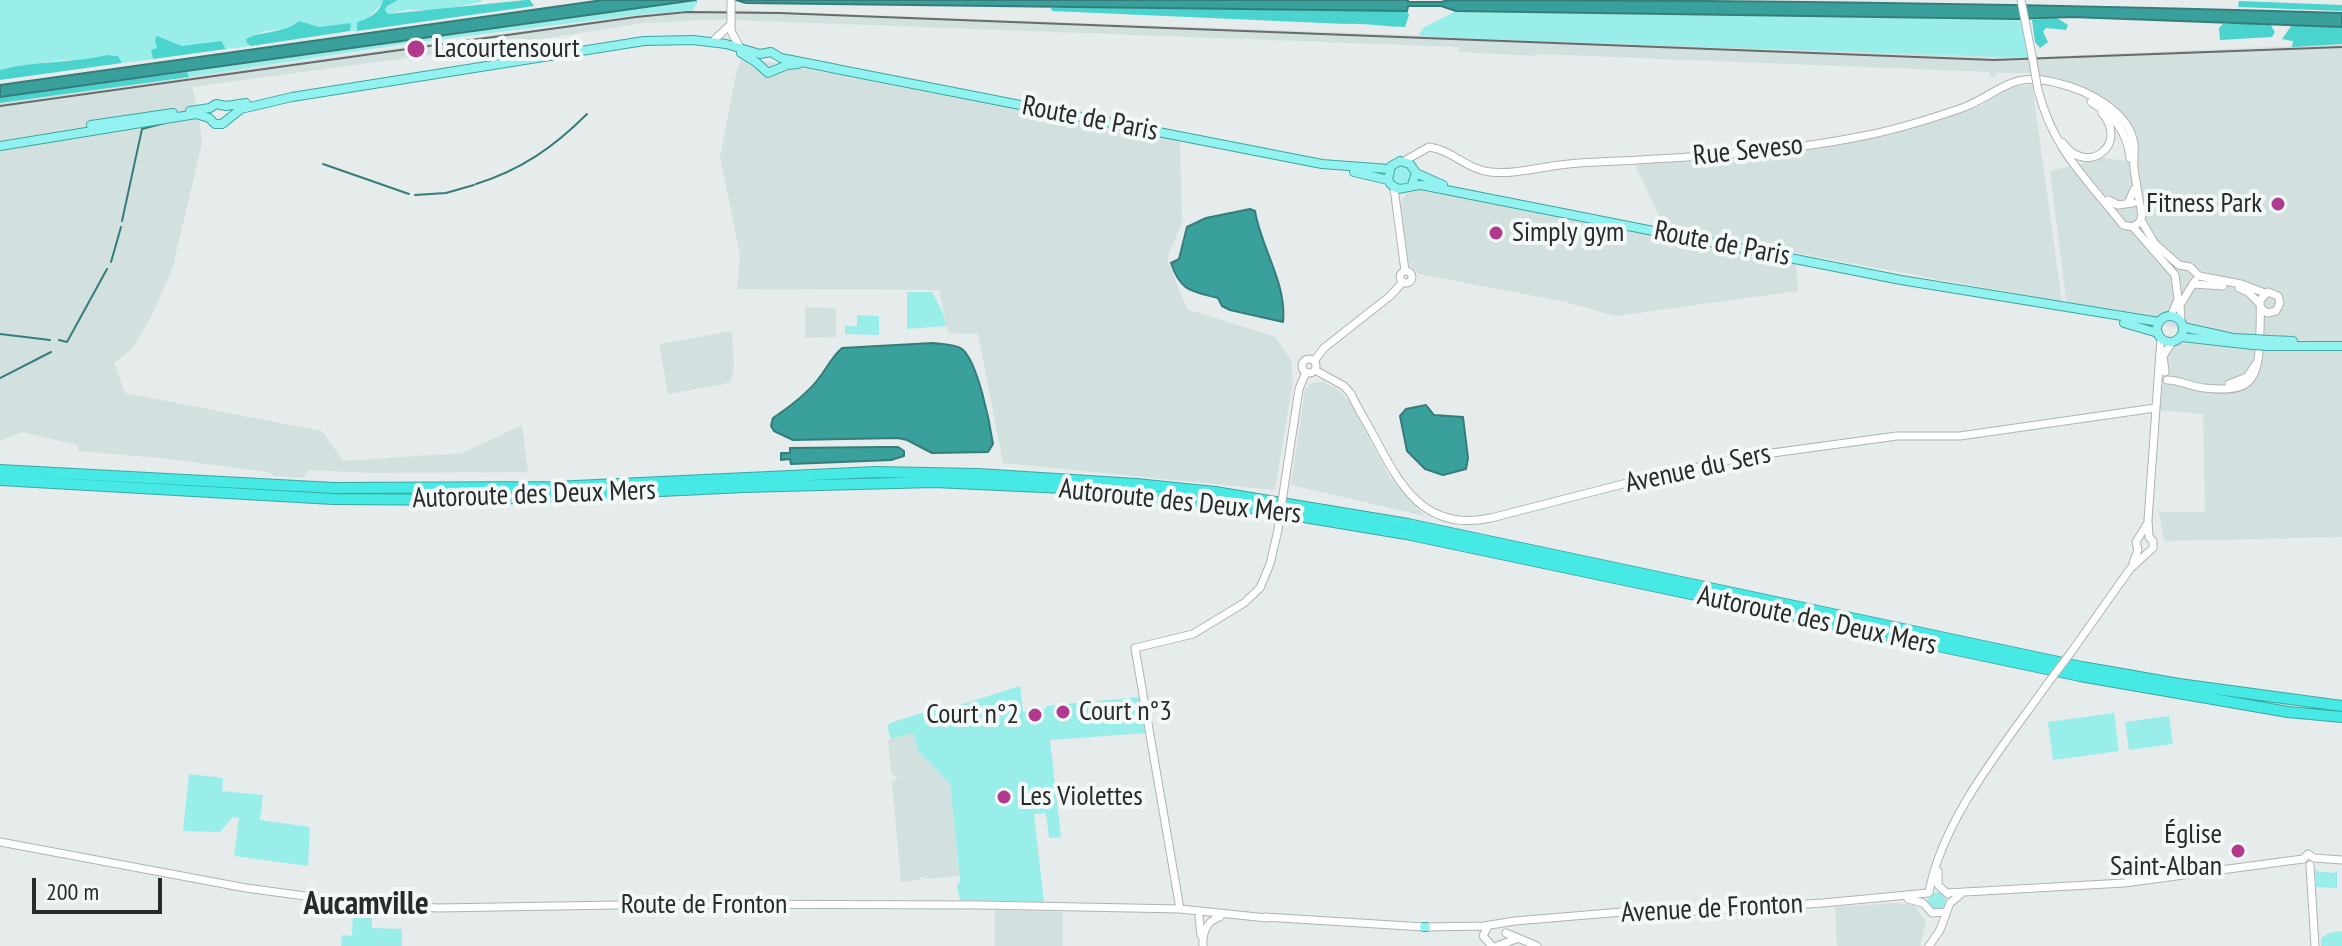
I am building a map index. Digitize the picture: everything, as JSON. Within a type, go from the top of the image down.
[{"type":"highway","name":"Autoroute des Deux Mers","points":[[0,470],[334,488],[473,490],[876,472],[978,474],[1152,485],[1363,515],[2082,667],[2195,687],[2342,706]]},
{"type":"highway","name":"Autoroute des Deux Mers","points":[[0,480],[333,499],[474,500],[758,486],[934,482],[1078,489],[1214,502],[1406,534],[2080,676],[2288,712],[2342,717]]},
{"type":"main road","points":[[731,0],[730,22],[740,48]]},
{"type":"main road","points":[[2021,0],[2038,90],[2048,120],[2075,169],[2123,225],[2133,227],[2176,279],[2191,285],[2240,288],[2271,313]]},
{"type":"main road","points":[[712,42],[730,22]]},
{"type":"main road","name":"Route de Paris","points":[[292,97],[655,40],[712,42],[1343,167],[1388,180]]},
{"type":"main road","name":"Route de Paris","points":[[681,41],[736,51],[768,73],[798,64],[837,69]]},
{"type":"main road","points":[[760,65],[763,54]]},
{"type":"main road","points":[[778,56],[778,68]]},
{"type":"main road","name":"Rue Seveso","points":[[1419,152],[1426,147],[1439,148],[1473,168],[1494,172],[1781,148],[1871,134],[1965,107],[1998,87],[2013,82],[2049,81],[2106,106],[2126,125],[2134,145],[2138,206]]},
{"type":"main road","name":"Rue Seveso","points":[[2073,89],[2100,107],[2119,125],[2128,143],[2134,191],[2125,204]]},
{"type":"main road","points":[[210,113],[216,104],[226,106],[292,97]]},
{"type":"main road","points":[[210,113],[218,125],[241,109],[292,97]]},
{"type":"main road","points":[[226,106],[229,118]]},
{"type":"main road","points":[[2048,120],[2071,152],[2079,157],[2091,157],[2106,148],[2111,137],[2111,125],[2100,107]]},
{"type":"main road","points":[[0,144],[159,114],[210,113]]},
{"type":"main road","points":[[1314,361],[1307,359],[1304,362],[1302,367],[1306,372],[1315,370],[1314,361],[1324,348],[1390,296],[1403,282],[1412,278],[1405,271],[1398,201],[1388,180],[1389,169],[1394,163],[1419,152]]},
{"type":"main road","points":[[1398,201],[1415,171],[1419,152]]},
{"type":"main road","points":[[2065,155],[2114,205],[2138,206],[2142,212],[2141,220],[2155,244],[2183,267],[2190,267],[2196,274],[2275,293],[2280,300],[2278,309],[2262,326]]},
{"type":"main road","points":[[1404,161],[1415,171]]},
{"type":"main road","name":"Route de Paris","points":[[1343,167],[1389,169]]},
{"type":"main road","name":"Route de Paris","points":[[1415,171],[1470,194]]},
{"type":"main road","name":"Route de Paris","points":[[1408,187],[1421,185],[1470,194],[2131,325],[2159,336],[2179,332]]},
{"type":"main road","points":[[1394,188],[1408,187]]},
{"type":"main road","points":[[2118,216],[2125,204]]},
{"type":"main road","points":[[2133,227],[2141,220]]},
{"type":"main road","points":[[2162,379],[2159,322],[2171,316],[2177,305],[2176,279],[2183,267]]},
{"type":"main road","points":[[2145,537],[2162,359],[2179,332],[2179,308],[2196,274]]},
{"type":"main road","name":"Route de Paris","points":[[1927,285],[2159,322]]},
{"type":"main road","points":[[2162,379],[2236,383],[2252,372],[2259,355],[2262,326],[2260,306],[2265,293]]},
{"type":"main road","points":[[2171,316],[2179,332]]},
{"type":"main road","points":[[2179,332],[2254,342],[2342,344]]},
{"type":"main road","name":"Avenue du Sers","points":[[1315,370],[1339,382],[1351,394],[1395,478],[1409,496],[1440,515],[1471,521],[1743,457],[1897,436],[1960,436],[2155,408]]},
{"type":"main road","points":[[1180,909],[1135,648],[1193,634],[1244,603],[1260,588],[1273,554],[1299,389],[1306,372]]},
{"type":"main road","points":[[2141,552],[2136,542],[2145,537]]},
{"type":"main road","points":[[1931,943],[1937,921],[1926,906],[1928,893],[1964,802],[2141,552],[2153,548],[2153,541],[2145,537]]},
{"type":"main road","name":"Route de Fronton","points":[[0,842],[247,888],[357,903],[457,909],[582,905],[887,905],[1161,911]]},
{"type":"main road","points":[[1941,857],[1937,881],[1950,903]]},
{"type":"main road","points":[[1928,893],[1945,891],[1964,894],[2124,883],[2309,861],[2342,860]]},
{"type":"main road","points":[[2309,861],[2315,946]]},
{"type":"main road","name":"Avenue de Fronton","points":[[1425,927],[1488,926],[1501,937],[1522,921],[1622,912],[1683,912],[1902,898],[1928,893]]},
{"type":"main road","points":[[1931,943],[1940,930],[1950,903],[1964,894]]},
{"type":"main road","name":"Avenue de Fronton","points":[[1902,898],[1926,906]]},
{"type":"main road","name":"Avenue de Fronton","points":[[1161,911],[1180,909],[1205,918]]},
{"type":"main road","name":"Avenue de Fronton","points":[[1161,911],[1205,918],[1229,915],[1471,929],[1483,934]]},
{"type":"main road","points":[[1932,913],[1945,912]]},
{"type":"main road","points":[[1202,946],[1205,918]]},
{"type":"main road","points":[[1488,926],[1483,934],[1486,942],[1501,937],[1537,946]]},
{"type":"shaded area","points":[[0,0],[383,0],[383,3],[366,20],[357,22],[357,31],[350,31],[350,23],[319,27],[299,21],[287,28],[258,34],[247,43],[251,46],[226,49],[182,46],[157,36],[157,49],[151,51],[153,59],[122,63],[118,56],[107,55],[82,62],[65,60],[0,70]]},
{"type":"shaded area","points":[[383,0],[398,0],[387,6],[385,10],[388,14],[526,0],[534,6],[357,31],[357,22],[373,14]]},
{"type":"shaded area","points":[[398,0],[481,2],[441,10],[408,10],[388,14],[385,10],[387,6]]},
{"type":"shaded area","points":[[603,0],[696,0],[0,97],[0,85]]},
{"type":"shaded area","points":[[736,0],[1561,0],[2007,5],[2342,13],[2342,27],[2072,17],[2017,19],[1456,11],[1441,6],[1408,6],[1407,11],[746,3]]},
{"type":"shaded area","points":[[2239,1],[2342,5],[2342,11],[2238,7]]},
{"type":"shaded area","points":[[698,2],[692,11],[653,13],[412,43],[189,77],[187,72]]},
{"type":"shaded area","points":[[1051,8],[1407,11],[1409,15],[1405,27],[1398,27],[1052,11]]},
{"type":"shaded area","points":[[728,10],[728,19],[644,23],[192,87],[202,143],[172,270],[150,319],[132,349],[114,363],[125,393],[322,431],[343,461],[463,453],[522,425],[528,472],[369,473],[309,470],[303,478],[161,458],[79,451],[77,445],[22,432],[0,441],[0,103],[412,46],[412,43],[418,42],[419,45],[653,13]]},
{"type":"shaded area","points":[[732,10],[2029,58],[2032,73],[1996,73],[1995,77],[1990,76],[1990,72],[1459,52],[1459,47],[732,20]]},
{"type":"shaded area","points":[[1456,11],[2024,18],[2032,58],[1501,40],[1419,34],[1423,28]]},
{"type":"shaded area","points":[[2057,18],[2068,25],[2066,30],[2046,28],[2043,32],[2048,42],[2040,48],[2035,42],[2032,20]]},
{"type":"shaded area","points":[[299,21],[319,27],[351,23],[350,31],[251,46],[247,43],[246,39],[286,28]]},
{"type":"shaded area","points":[[2223,24],[2270,24],[2275,32],[2272,37],[2220,40],[2219,28]]},
{"type":"shaded area","points":[[2292,25],[2342,27],[2342,44],[2292,47],[2293,41],[2282,39]]},
{"type":"shaded area","points":[[157,36],[182,46],[221,41],[226,49],[153,59],[151,50],[157,48]]},
{"type":"shaded area","points":[[2342,44],[2342,342],[2233,338],[2067,308],[2050,171],[2104,158],[2135,162],[2137,142],[2134,130],[2115,106],[2093,92],[2039,75],[2036,57]]},
{"type":"shaded area","points":[[118,56],[122,63],[0,80],[0,70]]},
{"type":"shaded area","points":[[743,57],[1180,140],[1182,222],[1167,259],[1187,309],[1275,337],[1291,360],[1293,381],[1275,490],[1003,463],[978,334],[948,333],[939,290],[737,289],[740,255],[720,157],[737,69]]},
{"type":"shaded area","points":[[187,72],[189,77],[0,103],[0,97]]},
{"type":"shaded area","points":[[2032,84],[2062,302],[1665,229],[1634,163],[1690,161],[1891,135],[1982,105],[2002,89]]},
{"type":"shaded area","points":[[1402,165],[1409,168],[1412,175],[1409,182],[1402,185],[1395,182],[1392,175],[1395,168]]},
{"type":"shaded area","points":[[1418,189],[1796,264],[1798,291],[1615,316],[1566,302],[1419,274],[1407,262],[1400,203],[1406,194]]},
{"type":"shaded area","points":[[1250,209],[1255,211],[1277,279],[1283,322],[1230,310],[1222,306],[1218,298],[1188,289],[1179,280],[1171,263],[1179,259],[1187,227],[1206,218]]},
{"type":"shaded area","points":[[907,292],[932,292],[946,326],[907,329]]},
{"type":"shaded area","points":[[805,307],[836,308],[836,337],[805,338]]},
{"type":"shaded area","points":[[857,315],[879,316],[879,335],[845,334],[845,326],[857,326]]},
{"type":"shaded area","points":[[732,331],[734,368],[730,383],[668,394],[659,344]]},
{"type":"shaded area","points":[[932,343],[956,346],[968,356],[978,379],[989,423],[993,444],[988,452],[932,453],[898,438],[793,440],[774,431],[771,426],[773,418],[812,387],[842,348]]},
{"type":"shaded area","points":[[2181,343],[2266,350],[2342,349],[2342,537],[2164,541],[2159,512],[2205,512],[2203,414],[2158,410],[2169,348]]},
{"type":"shaded area","points":[[1323,382],[1336,388],[1349,400],[1389,476],[1425,516],[1291,485],[1305,389],[1312,383]]},
{"type":"shaded area","points":[[1426,405],[1434,415],[1463,417],[1468,458],[1466,469],[1443,475],[1425,469],[1407,451],[1400,416],[1406,409]]},
{"type":"shaded area","points":[[898,447],[904,451],[904,456],[891,460],[791,464],[790,459],[781,460],[781,453],[790,453],[790,448]]},
{"type":"shaded area","name":"Les Violettes","points":[[1020,686],[1023,712],[1046,709],[1046,706],[1139,697],[1146,733],[1050,740],[1061,837],[1049,838],[1046,813],[1034,814],[1044,902],[960,900],[950,784],[919,752],[913,733],[891,739],[887,727],[890,723],[938,708],[947,709]]},
{"type":"shaded area","points":[[2114,713],[2119,751],[2053,760],[2048,722]]},
{"type":"shaded area","points":[[2169,716],[2173,744],[2129,750],[2125,722]]},
{"type":"shaded area","points":[[913,733],[919,752],[950,784],[959,876],[919,877],[919,880],[901,882],[892,782],[898,778],[891,773],[888,740]]},
{"type":"shaded area","points":[[189,774],[223,778],[222,791],[263,795],[260,820],[310,827],[308,866],[234,856],[239,818],[233,817],[220,832],[183,831]]},
{"type":"shaded area","points":[[2315,868],[2317,871],[2337,871],[2337,888],[2316,887]]},
{"type":"shaded area","points":[[1937,892],[1946,901],[1937,910],[1928,901]]},
{"type":"shaded area","points":[[1893,903],[1914,905],[1926,921],[1920,946],[1837,946],[1835,907]]},
{"type":"shaded area","points":[[995,910],[1063,912],[1063,946],[995,946]]},
{"type":"shaded area","points":[[353,912],[372,912],[372,928],[402,929],[402,946],[341,946],[342,935],[352,936]]},
{"type":"shaded area","points":[[2342,931],[2342,946],[2321,946],[2321,938]]},
{"type":"waterway","points":[[476,184],[508,172],[536,156],[587,114]]},
{"type":"waterway","points":[[122,221],[142,129],[165,123]]},
{"type":"waterway","points":[[323,164],[409,194]]},
{"type":"waterway","points":[[415,195],[446,193],[474,185]]},
{"type":"waterway","points":[[111,262],[121,227]]},
{"type":"waterway","points":[[59,340],[67,342],[107,269]]},
{"type":"waterway","points":[[0,334],[50,340]]},
{"type":"waterway","points":[[0,378],[51,352]]},
{"type":"railway","points":[[0,106],[687,12],[1994,60],[2342,47]]},
{"type":"place","name":"Lacourtensourt","points":[[416,49]]},
{"type":"place","name":"Fitness Park","points":[[2278,204]]},
{"type":"place","name":"Simply gym","points":[[1496,233]]},
{"type":"place","name":"Court n°3","points":[[1063,712]]},
{"type":"place","name":"Court n°2","points":[[1035,715]]},
{"type":"place","name":"Les Violettes","points":[[1004,797]]},
{"type":"place","name":"Église Saint-Alban","points":[[2238,851]]},
{"type":"district","name":"Aucamville","points":[[366,905]]}]
